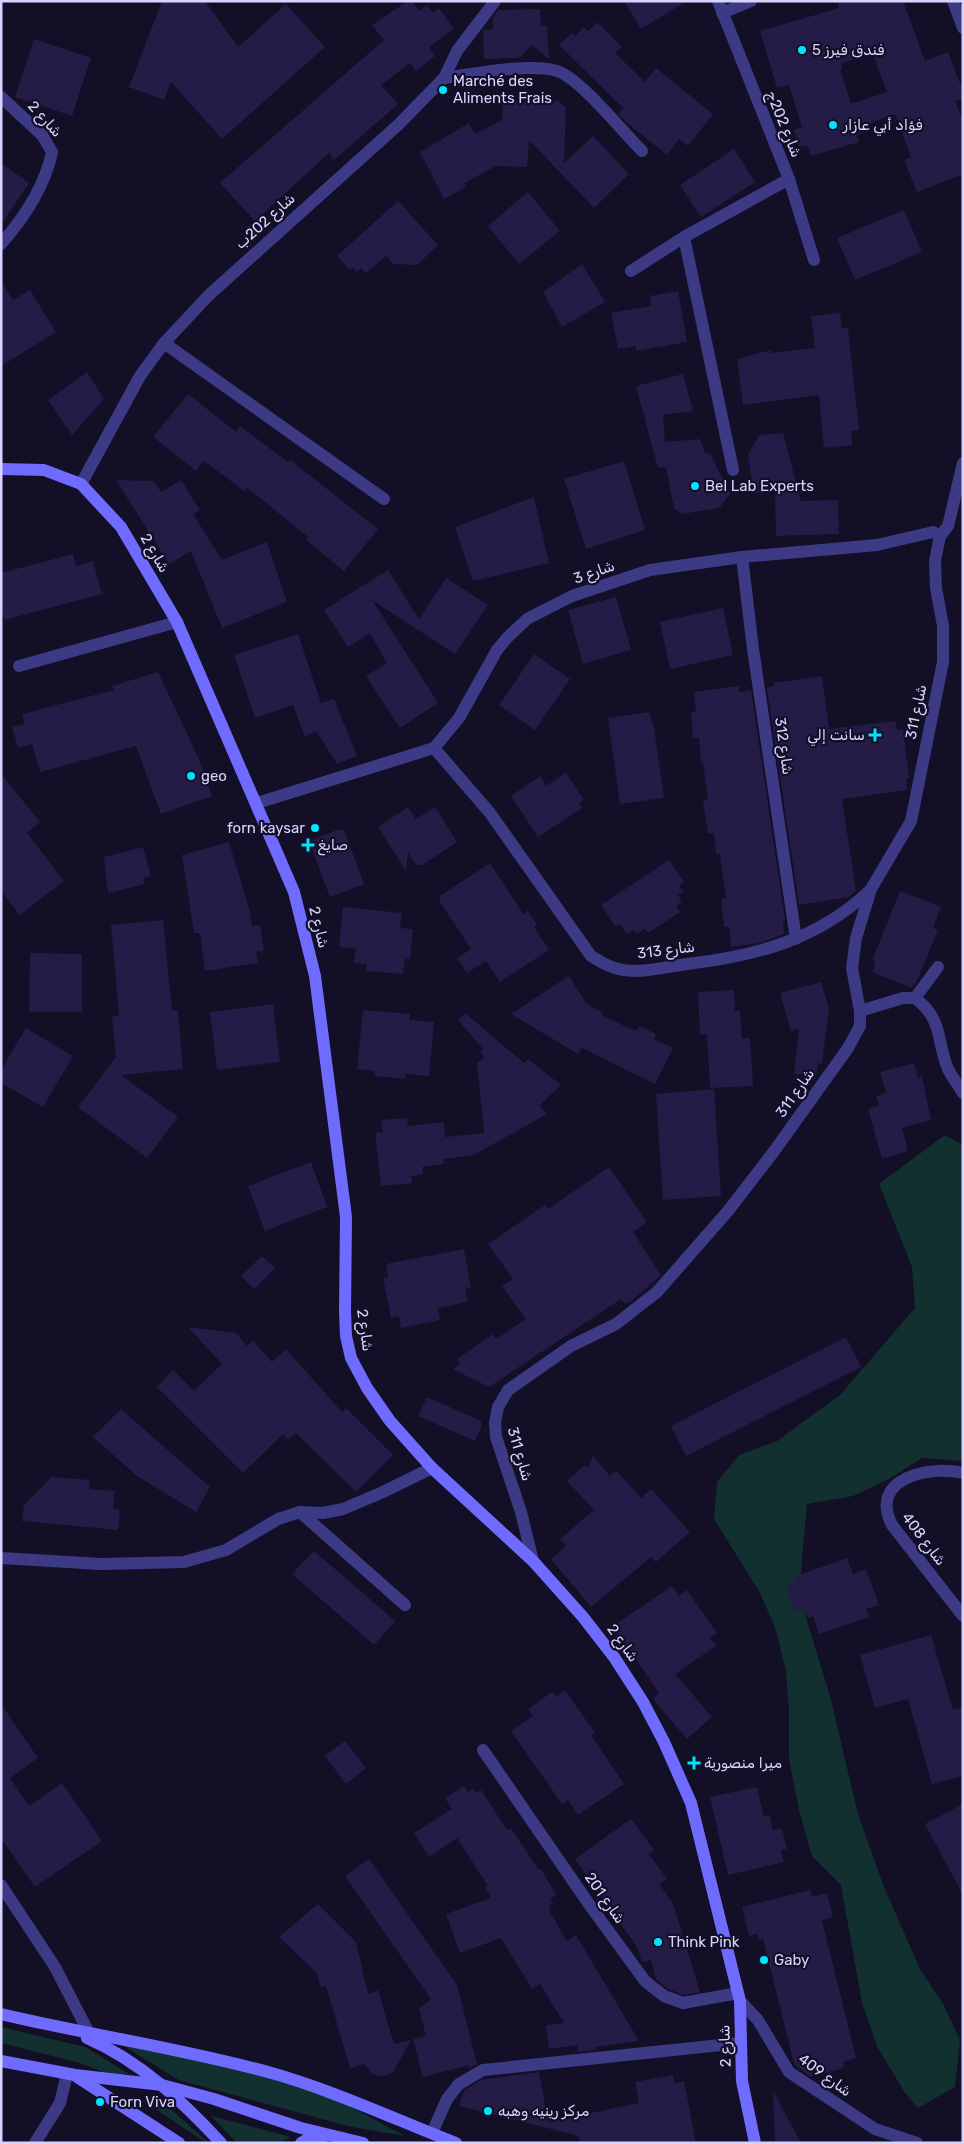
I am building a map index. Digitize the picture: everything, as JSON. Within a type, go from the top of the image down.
[{"type":"street","name":"شارع 202ب","points":[[82,484],[140,376],[164,343],[209,295],[398,125],[444,78],[457,52],[495,1]]},
{"type":"street","points":[[720,7],[750,1]]},
{"type":"street","points":[[953,1],[963,28]]},
{"type":"street","name":"شارع 202ج","points":[[720,7],[789,179],[814,260]]},
{"type":"street","points":[[444,78],[510,69],[553,70],[562,73],[576,83],[642,151]]},
{"type":"street","name":"شارع 2","points":[[1,97],[42,135],[52,152],[46,170],[21,221],[1,244]]},
{"type":"street","points":[[631,271],[684,237],[789,179]]},
{"type":"street","points":[[684,237],[732,470]]},
{"type":"street","points":[[164,343],[384,499]]},
{"type":"street","points":[[940,536],[948,526],[963,463]]},
{"type":"street","points":[[5,467],[44,470],[82,484]]},
{"type":"street","name":"شارع 2","points":[[82,484],[121,527],[177,622],[294,892],[315,976],[346,1217],[345,1311],[351,1358],[367,1388],[390,1421],[432,1468],[533,1561],[583,1617],[614,1657],[643,1702],[664,1742],[690,1803],[712,1883],[739,1997],[742,2081],[755,2143]]},
{"type":"street","name":"شارع 3","points":[[434,748],[459,718],[497,650],[527,619],[572,596],[642,572],[742,557],[877,545],[932,532],[940,536]]},
{"type":"street","name":"شارع 311","points":[[533,1561],[521,1512],[496,1438],[495,1423],[498,1407],[508,1390],[571,1346],[616,1324],[657,1292],[728,1211],[775,1150],[855,1036],[860,1026],[860,1011],[852,968],[856,938],[871,890],[911,821],[928,727],[943,662],[943,626],[936,588],[936,561],[940,536]]},
{"type":"street","name":"شارع 312","points":[[742,557],[753,649],[796,939]]},
{"type":"street","points":[[19,666],[177,622]]},
{"type":"street","points":[[257,803],[434,748]]},
{"type":"street","name":"شارع 313","points":[[434,748],[490,812],[592,956],[612,967],[631,971],[735,959],[796,939],[847,912],[871,890]]},
{"type":"street","points":[[916,998],[938,967]]},
{"type":"street","points":[[860,1011],[903,998],[916,998],[923,1003],[936,1023],[948,1068],[963,1093]]},
{"type":"street","points":[[1,1558],[102,1564],[184,1562],[226,1550],[278,1519],[300,1512],[323,1513],[343,1509],[432,1468]]},
{"type":"street","name":"شارع 408","points":[[963,1473],[939,1471],[903,1479],[888,1495],[886,1508],[892,1525],[963,1616]]},
{"type":"street","points":[[300,1512],[405,1605]]},
{"type":"street","name":"شارع 201","points":[[484,1750],[596,1915],[645,1982],[664,1996],[683,2003],[739,1997]]},
{"type":"street","points":[[1,1884],[55,1967],[89,2033]]},
{"type":"street","name":"شارع 409","points":[[739,1997],[758,2020],[788,2072],[875,2129],[917,2143]]},
{"type":"street","points":[[1,2014],[64,2029],[171,2048],[268,2072],[362,2105],[456,2143]]},
{"type":"street","points":[[64,2029],[103,2045],[162,2085],[221,2143]]},
{"type":"street","points":[[432,2133],[447,2099],[459,2084],[483,2070],[740,2042]]},
{"type":"street","points":[[1,2060],[71,2075],[162,2085],[214,2099],[328,2136],[362,2143]]},
{"type":"street","points":[[36,2143],[60,2103],[71,2075]]},
{"type":"street","points":[[71,2075],[179,2143]]},
{"type":"street","points":[[301,2143],[309,2138],[328,2136]]},
{"type":"green space","points":[[945,1135],[963,1145],[963,1461],[922,1458],[889,1479],[853,1496],[807,1504],[800,1582],[807,1621],[830,1696],[858,1814],[884,1887],[920,1969],[943,2004],[960,2040],[955,2087],[918,2108],[905,2093],[878,2048],[862,2003],[841,1885],[812,1856],[799,1810],[789,1759],[789,1712],[786,1671],[775,1627],[759,1591],[714,1519],[717,1482],[739,1455],[777,1441],[840,1395],[915,1308],[912,1267],[879,1184]]},
{"type":"green space","points":[[1,2027],[85,2047],[129,2074],[111,2075],[80,2063],[1,2043]]},
{"type":"green space","points":[[114,2040],[188,2052],[342,2102],[405,2136],[352,2127],[179,2080]]},
{"type":"green space","points":[[142,2100],[165,2104],[209,2143],[206,2143]]},
{"type":"green space","points":[[211,2116],[291,2137],[279,2143],[237,2143]]},
{"type":"building","points":[[162,1],[205,1],[238,47],[286,4],[325,47],[222,139],[171,82],[164,100],[129,87]]},
{"type":"building","points":[[408,1],[412,1],[419,11],[427,5],[433,13],[439,8],[454,29],[429,47],[435,56],[416,71],[410,63],[381,85],[398,104],[334,160],[329,153],[255,221],[220,183],[384,40],[372,25]]},
{"type":"building","points":[[624,1],[687,1],[641,29]]},
{"type":"building","points":[[837,1],[903,1],[925,61],[948,52],[963,91],[963,98],[955,101],[963,121],[963,174],[917,192],[904,160],[911,157],[895,114],[862,126],[864,133],[857,135],[859,142],[811,156],[807,145],[799,147],[794,130],[802,127],[789,85],[777,88],[760,31],[839,8]],"holes":[[[872,52],[887,92],[851,104],[840,69],[843,69],[841,64]]]},
{"type":"building","points":[[540,9],[541,26],[547,26],[549,59],[532,45],[520,58],[484,59],[483,30],[493,29],[493,17],[498,10]]},
{"type":"building","points":[[597,22],[622,47],[615,53],[645,82],[656,68],[713,114],[688,146],[679,139],[667,155],[626,122],[619,114],[623,108],[559,45],[572,33],[575,36],[584,27],[588,31]]},
{"type":"building","points":[[34,39],[91,58],[72,116],[15,97]]},
{"type":"building","points":[[545,100],[559,101],[566,108],[564,163],[593,136],[629,174],[594,208],[529,140],[527,167],[496,166],[464,183],[466,187],[444,199],[420,152],[469,123],[475,134],[502,120],[503,101],[545,103]]},
{"type":"building","points":[[734,149],[755,182],[701,217],[680,185]]},
{"type":"building","points":[[1,163],[29,183],[1,225]]},
{"type":"building","points":[[528,192],[560,231],[519,264],[488,226]]},
{"type":"building","points":[[398,201],[438,245],[417,265],[393,264],[386,256],[366,273],[361,268],[357,272],[353,267],[350,270],[337,256]]},
{"type":"building","points":[[904,210],[922,252],[855,280],[837,238]]},
{"type":"building","points":[[582,264],[605,302],[562,327],[543,292]]},
{"type":"building","points":[[1,282],[13,300],[30,290],[56,332],[1,366]]},
{"type":"building","points":[[678,291],[687,342],[636,351],[635,346],[618,349],[611,313],[651,306],[650,296]]},
{"type":"building","points":[[840,313],[842,328],[848,328],[859,430],[851,431],[852,445],[824,448],[819,395],[743,405],[737,359],[771,350],[771,353],[815,348],[811,316]]},
{"type":"building","points":[[87,372],[104,399],[72,435],[48,400]]},
{"type":"building","points":[[683,374],[693,411],[663,415],[665,442],[700,439],[705,454],[710,453],[730,494],[719,508],[682,514],[674,508],[666,467],[658,468],[636,386]]},
{"type":"building","points":[[188,394],[236,432],[240,426],[288,462],[290,460],[378,529],[344,571],[306,540],[308,537],[245,486],[247,493],[204,461],[196,471],[153,437]]},
{"type":"building","points":[[783,433],[801,501],[838,500],[839,534],[776,536],[775,489],[754,494],[748,455],[759,435]]},
{"type":"building","points":[[624,461],[645,530],[586,549],[564,479]]},
{"type":"building","points":[[116,480],[154,481],[161,492],[181,480],[200,510],[193,514],[222,560],[267,542],[287,602],[222,628],[191,551],[169,564]]},
{"type":"building","points":[[534,497],[549,563],[473,581],[455,527]]},
{"type":"building","points":[[73,554],[76,566],[93,561],[102,594],[4,620],[1,608],[1,573]]},
{"type":"building","points":[[388,570],[419,619],[446,578],[488,605],[455,654],[372,600],[438,703],[400,728],[366,676],[387,663],[370,633],[348,647],[324,610]]},
{"type":"building","points":[[616,597],[631,650],[583,664],[568,610]]},
{"type":"building","points":[[723,608],[733,655],[670,669],[660,622]]},
{"type":"building","points":[[298,634],[321,703],[334,699],[357,756],[337,764],[316,731],[305,737],[293,705],[255,718],[234,655]]},
{"type":"building","points":[[534,654],[570,679],[535,730],[499,705]]},
{"type":"building","points":[[158,672],[198,757],[212,796],[161,814],[136,746],[40,772],[32,744],[18,748],[12,727],[25,724],[22,714],[114,690],[112,686]]},
{"type":"building","points":[[822,676],[829,729],[896,721],[897,730],[903,730],[909,778],[906,779],[907,790],[842,799],[856,891],[849,897],[799,905],[767,688],[774,686],[774,683]]},
{"type":"building","points":[[739,686],[739,692],[751,690],[785,920],[783,921],[784,934],[759,943],[731,947],[729,927],[724,927],[721,899],[726,898],[720,854],[716,854],[714,833],[708,833],[703,801],[708,800],[703,762],[701,763],[699,738],[693,739],[691,712],[696,711],[694,692]]},
{"type":"building","points":[[649,712],[654,728],[664,798],[620,804],[608,718]]},
{"type":"building","points":[[566,773],[584,800],[579,803],[582,808],[538,837],[511,796],[540,776],[546,786]]},
{"type":"building","points":[[1,774],[40,822],[27,833],[64,881],[20,915],[1,891]]},
{"type":"building","points":[[408,807],[416,819],[435,807],[457,842],[422,865],[416,865],[408,853],[406,871],[378,827]]},
{"type":"building","points":[[337,830],[344,830],[364,884],[330,897],[309,841]]},
{"type":"building","points":[[229,842],[249,908],[252,926],[260,925],[264,951],[256,952],[258,963],[205,971],[200,933],[194,933],[182,855]]},
{"type":"building","points":[[143,847],[151,876],[143,878],[145,884],[108,893],[104,857]]},
{"type":"building","points":[[669,860],[684,882],[679,886],[683,892],[678,895],[682,902],[676,906],[680,912],[648,933],[645,929],[637,934],[634,930],[627,934],[620,924],[616,927],[601,905]]},
{"type":"building","points":[[490,863],[523,914],[528,911],[537,925],[534,927],[549,950],[500,982],[486,961],[467,973],[457,958],[471,949],[440,902],[440,896]]},
{"type":"building","points":[[900,891],[941,907],[933,928],[938,930],[917,981],[912,988],[872,972],[875,966],[873,958]]},
{"type":"building","points":[[343,907],[402,913],[400,928],[413,929],[410,959],[405,959],[403,974],[366,971],[367,964],[354,963],[356,949],[339,947]]},
{"type":"building","points":[[163,920],[172,1011],[178,1010],[183,1069],[121,1075],[178,1117],[147,1158],[78,1107],[116,1057],[112,1016],[119,1016],[111,925]]},
{"type":"building","points":[[30,953],[82,954],[82,1012],[29,1012]]},
{"type":"building","points":[[569,976],[586,1003],[603,1013],[601,1015],[636,1031],[639,1026],[656,1034],[654,1039],[673,1048],[655,1084],[582,1048],[578,1054],[511,1014]]},
{"type":"building","points":[[821,982],[829,1009],[822,1064],[818,1063],[816,1076],[794,1074],[799,1029],[791,1031],[780,993]]},
{"type":"building","points":[[734,990],[735,1011],[740,1010],[742,1038],[750,1038],[753,1086],[710,1088],[707,1034],[700,1035],[698,992]]},
{"type":"building","points":[[273,1004],[280,1062],[217,1070],[210,1012]]},
{"type":"building","points":[[363,1010],[410,1014],[409,1020],[434,1022],[429,1076],[406,1074],[405,1079],[375,1076],[375,1071],[357,1069]]},
{"type":"building","points":[[465,1013],[524,1063],[528,1059],[561,1085],[539,1106],[547,1114],[474,1155],[443,1159],[444,1164],[422,1167],[423,1174],[411,1176],[412,1183],[381,1186],[375,1133],[383,1132],[381,1120],[407,1118],[408,1126],[444,1122],[445,1137],[484,1133],[477,1063],[484,1058],[480,1051],[483,1049],[458,1020]]},
{"type":"building","points":[[26,1028],[73,1056],[43,1107],[1,1083],[1,1070]]},
{"type":"building","points":[[914,1063],[918,1078],[922,1076],[931,1120],[902,1128],[908,1151],[882,1159],[868,1109],[879,1106],[876,1096],[886,1093],[880,1072]]},
{"type":"building","points":[[714,1089],[721,1196],[663,1200],[656,1094]]},
{"type":"building","points":[[311,1162],[327,1207],[265,1231],[248,1186]]},
{"type":"building","points":[[609,1167],[647,1222],[633,1232],[661,1275],[630,1302],[625,1304],[621,1299],[489,1387],[453,1369],[460,1364],[457,1359],[493,1334],[496,1339],[526,1319],[502,1286],[513,1279],[488,1244],[545,1205],[548,1209]]},
{"type":"building","points":[[464,1249],[471,1288],[465,1289],[468,1302],[438,1308],[440,1320],[401,1328],[399,1316],[391,1318],[383,1278],[388,1277],[386,1264]]},
{"type":"building","points":[[262,1256],[275,1268],[254,1289],[241,1276]]},
{"type":"building","points":[[188,1327],[236,1333],[247,1346],[253,1341],[272,1362],[286,1349],[342,1412],[346,1408],[393,1455],[356,1492],[296,1433],[288,1440],[283,1434],[243,1473],[157,1387],[173,1370],[194,1391],[222,1364]]},
{"type":"building","points":[[846,1337],[861,1367],[686,1456],[671,1426]]},
{"type":"building","points":[[427,1397],[481,1421],[481,1428],[475,1441],[418,1416]]},
{"type":"building","points":[[121,1409],[210,1487],[196,1512],[137,1476],[93,1437]]},
{"type":"building","points":[[593,1456],[610,1476],[616,1470],[641,1498],[651,1489],[690,1532],[656,1562],[651,1557],[591,1607],[551,1559],[566,1546],[560,1539],[594,1510],[567,1481],[584,1466],[588,1467]]},
{"type":"building","points":[[52,1477],[90,1480],[89,1489],[115,1491],[113,1509],[120,1510],[118,1530],[22,1521],[24,1505]]},
{"type":"building","points":[[314,1551],[395,1621],[374,1645],[292,1574]]},
{"type":"building","points":[[847,1558],[853,1574],[866,1569],[879,1605],[866,1609],[869,1617],[819,1634],[813,1616],[808,1618],[804,1609],[795,1612],[786,1585],[796,1582],[794,1577]]},
{"type":"building","points":[[672,1586],[679,1596],[687,1590],[717,1633],[710,1638],[716,1646],[675,1674],[712,1717],[687,1739],[653,1699],[659,1693],[613,1626]]},
{"type":"building","points":[[931,1635],[953,1710],[963,1707],[963,1776],[932,1784],[908,1699],[875,1708],[860,1655]]},
{"type":"building","points":[[565,1690],[595,1733],[591,1735],[624,1784],[578,1815],[568,1800],[562,1804],[511,1731],[533,1716],[528,1709],[552,1692],[556,1697]]},
{"type":"building","points":[[1,1704],[38,1758],[10,1778],[29,1806],[62,1783],[102,1841],[35,1887],[1,1838]]},
{"type":"building","points":[[345,1741],[366,1768],[346,1784],[325,1756]]},
{"type":"building","points":[[464,1786],[468,1792],[473,1789],[476,1793],[481,1790],[507,1830],[511,1828],[538,1869],[541,1869],[556,1895],[550,1899],[553,1903],[549,1905],[551,1909],[549,1910],[567,1941],[576,1935],[639,2041],[595,2047],[596,2050],[578,2052],[577,2045],[549,2049],[546,2025],[564,2023],[540,1984],[532,1989],[501,1938],[460,1953],[446,1914],[491,1898],[485,1887],[488,1886],[457,1838],[429,1857],[414,1833],[452,1809],[445,1798]]},
{"type":"building","points":[[757,1787],[764,1817],[770,1815],[773,1830],[782,1829],[787,1849],[781,1850],[784,1862],[728,1875],[710,1797]]},
{"type":"building","points":[[963,1804],[963,1895],[925,1824]]},
{"type":"building","points":[[631,1819],[654,1850],[649,1854],[667,1879],[659,1884],[673,1903],[700,1992],[684,1995],[668,1989],[656,1979],[651,1960],[642,1962],[637,1947],[575,1859]]},
{"type":"building","points":[[369,1859],[457,1985],[477,2064],[468,2069],[469,2065],[423,2077],[413,2039],[426,2036],[419,2009],[431,1999],[345,1876]]},
{"type":"building","points":[[810,1890],[812,1897],[827,1893],[833,1917],[822,1920],[856,2058],[843,2062],[844,2068],[811,2077],[794,2064],[763,1939],[759,1940],[757,1934],[749,1936],[742,1907]]},
{"type":"building","points":[[318,1904],[356,1942],[368,1994],[378,1990],[394,2044],[411,2040],[393,2072],[385,2076],[377,2076],[370,2072],[365,2064],[350,2068],[326,1986],[321,1987],[316,1972],[279,1937]]},
{"type":"building","points":[[539,2072],[548,2122],[639,2103],[635,2082],[673,2075],[674,2083],[684,2081],[696,2143],[580,2143],[579,2136],[459,2106],[464,2090],[481,2080]]},
{"type":"building","points":[[773,2091],[801,2143],[775,2143]]},
{"type":"place","name":"فندق فيرز 5","points":[[802,50]]},
{"type":"place","name":"Marché des Aliments Frais","points":[[443,90]]},
{"type":"place","name":"فؤاد أبي عازار","points":[[833,125]]},
{"type":"place","name":"Bel Lab Experts","points":[[695,486]]},
{"type":"place","name":"سانت إلي","points":[[875,735]]},
{"type":"place","name":"geo","points":[[191,776]]},
{"type":"place","name":"forn kaysar","points":[[315,828]]},
{"type":"place","name":"صايغ","points":[[308,845]]},
{"type":"place","name":"ميرا منصورية","points":[[694,1763]]},
{"type":"place","name":"Think Pink","points":[[658,1942]]},
{"type":"place","name":"Gaby","points":[[764,1960]]},
{"type":"place","name":"Forn Viva","points":[[100,2102]]},
{"type":"place","name":"مركز رينيه وهبه","points":[[488,2111]]}]
